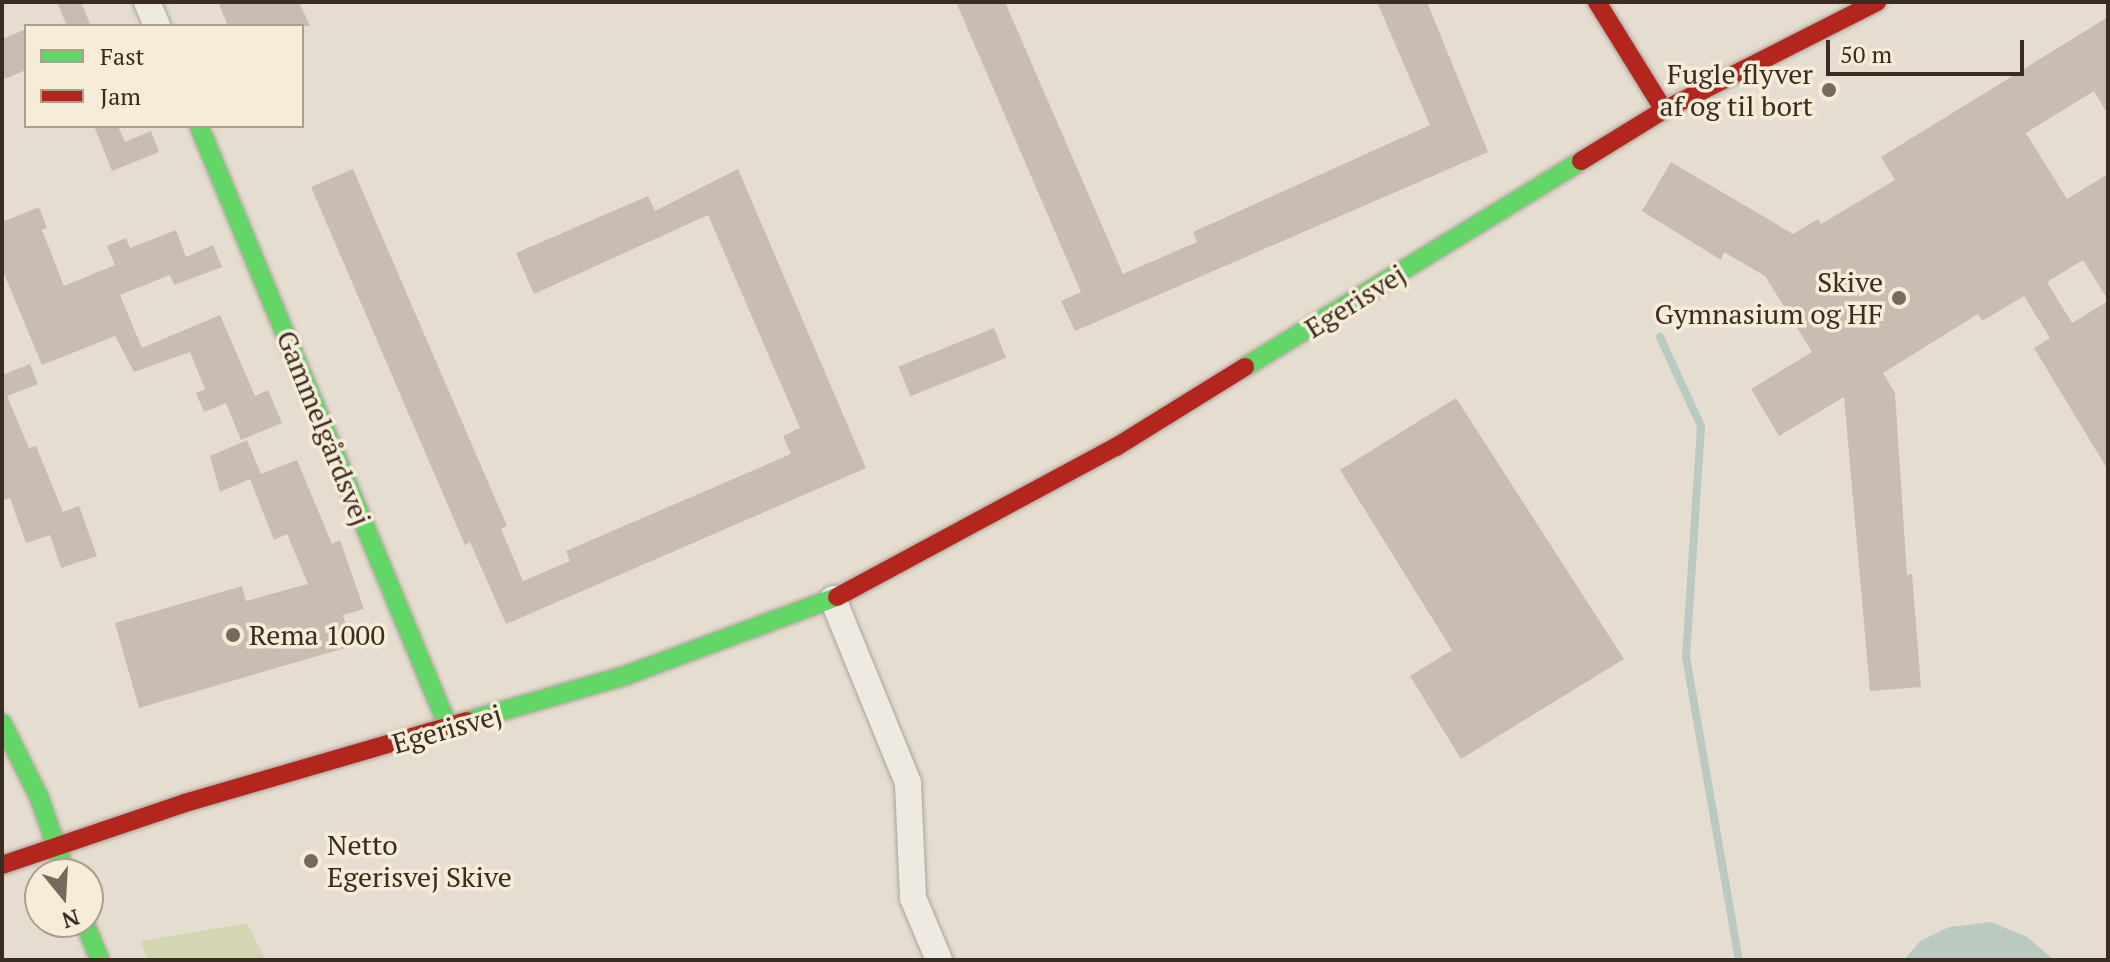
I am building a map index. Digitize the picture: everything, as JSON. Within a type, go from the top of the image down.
[{"type":"street","points":[[147,2],[156,24]]},
{"type":"street","points":[[1597,2],[1664,110]]},
{"type":"street","name":"Egerisvej","points":[[2,865],[185,803],[627,675],[833,599],[1116,447],[1664,110],[1877,2]]},
{"type":"street","name":"Gammelgårdsvej","points":[[200,128],[449,729]]},
{"type":"street","points":[[833,599],[908,783],[913,898],[939,960]]},
{"type":"street","points":[[2,723],[61,858]]},
{"type":"street","points":[[91,938],[100,960]]},
{"type":"green space","points":[[247,923],[266,960],[147,960],[141,941]]},
{"type":"shaded area","points":[[1991,922],[2027,937],[2054,960],[1904,960],[1920,941],[1949,927]]},
{"type":"building","points":[[57,2],[81,2],[90,24],[66,24]]},
{"type":"building","points":[[218,2],[299,2],[310,26],[304,24],[227,24]]},
{"type":"building","points":[[956,2],[1005,2],[1123,274],[1197,242],[1193,232],[1430,125],[1377,2],[1427,2],[1488,152],[1075,331],[1061,301],[1081,292]]},
{"type":"building","name":"Skive Gymnasium og HF","points":[[2108,17],[2108,115],[2094,91],[2026,133],[2067,199],[2108,174],[2108,300],[2083,260],[2047,282],[2072,323],[2108,301],[2108,470],[2034,348],[2050,338],[2024,296],[1982,321],[1978,314],[1883,373],[1895,393],[1907,575],[1912,574],[1921,687],[1870,691],[1844,397],[1779,436],[1751,389],[1812,352],[1765,276],[1724,252],[1721,260],[1642,211],[1671,162],[1793,234],[1818,219],[1821,224],[1895,180],[1881,157]]},
{"type":"building","points":[[24,30],[24,71],[2,80],[2,39]]},
{"type":"building","points":[[95,128],[119,128],[125,142],[151,131],[159,152],[112,171]]},
{"type":"building","points":[[353,169],[507,526],[501,529],[523,581],[570,561],[566,551],[791,454],[783,436],[800,428],[708,215],[534,294],[516,253],[648,196],[655,211],[738,169],[866,468],[506,624],[470,542],[465,545],[311,187]]},
{"type":"building","points":[[39,207],[47,228],[42,230],[64,286],[115,265],[107,246],[126,238],[130,248],[176,230],[186,257],[213,245],[222,267],[174,285],[170,275],[120,295],[142,348],[220,315],[255,396],[268,390],[282,423],[241,440],[226,403],[204,412],[196,393],[205,389],[190,352],[134,372],[115,336],[42,365],[2,269],[2,222]]},
{"type":"building","points":[[994,328],[1006,358],[910,396],[899,367]]},
{"type":"building","points":[[30,364],[38,384],[7,396],[29,448],[36,446],[63,512],[79,506],[97,556],[61,568],[50,535],[26,543],[10,498],[2,501],[2,375]]},
{"type":"building","points":[[1456,398],[1624,659],[1461,759],[1410,676],[1452,650],[1340,470]]},
{"type":"building","name":"Rema 1000","points":[[247,440],[261,474],[297,460],[332,544],[340,540],[364,609],[343,615],[352,646],[139,708],[115,623],[242,586],[246,601],[308,584],[287,534],[274,540],[250,479],[220,492],[210,456]]},
{"type":"waterway","points":[[1660,337],[1701,426],[1686,657],[1739,960]]},
{"type":"traffic: fast","points":[[200,128],[449,729]]},
{"type":"traffic: fast","points":[[1245,367],[1581,161]]},
{"type":"traffic: fast","points":[[467,721],[627,675],[837,597]]},
{"type":"traffic: fast","points":[[2,723],[39,797],[60,858]]},
{"type":"traffic: fast","points":[[91,938],[100,960]]},
{"type":"traffic: jam","points":[[1597,2],[1664,110]]},
{"type":"traffic: jam","points":[[1581,161],[1664,110],[1877,2]]},
{"type":"traffic: jam","points":[[837,597],[1116,447],[1245,367]]},
{"type":"traffic: jam","points":[[2,865],[185,803],[467,721]]},
{"type":"place","name":"Fugle flyver af og til bort","points":[[1829,90]]},
{"type":"place","name":"Skive Gymnasium og HF","points":[[1899,298]]},
{"type":"place","name":"Rema 1000","points":[[233,635]]},
{"type":"place","name":"Netto Egerisvej Skive","points":[[311,861]]}]
